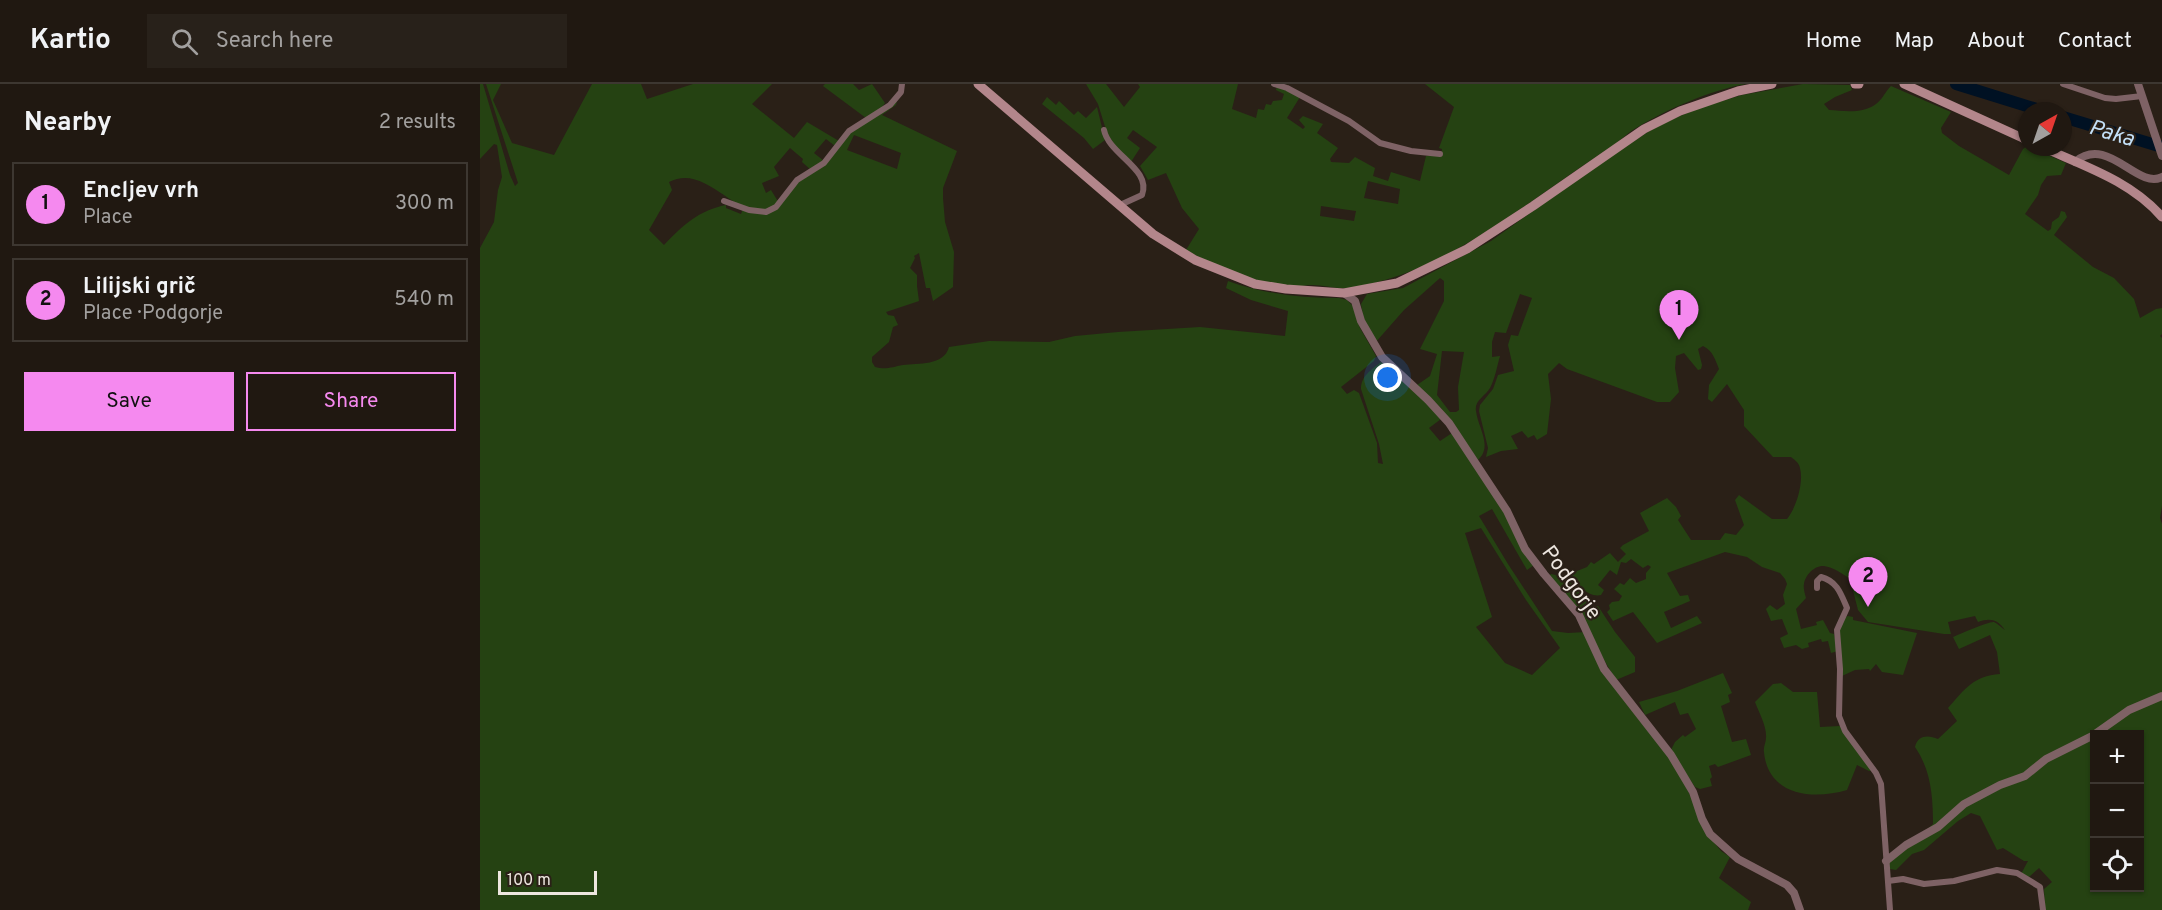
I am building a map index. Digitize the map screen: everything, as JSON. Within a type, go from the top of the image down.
[{"type":"main road","points":[[978,84],[1153,234],[1195,260],[1255,284],[1286,289],[1344,293],[1397,283],[1467,249],[1644,129],[1680,111],[1738,91],[1772,84]]},
{"type":"main road","points":[[1904,84],[2018,136]]},
{"type":"main road","points":[[2062,156],[2120,182],[2162,217]]},
{"type":"street","points":[[724,201],[749,210],[766,212],[776,207],[797,180],[824,163],[849,131],[890,105],[901,92],[902,84]]},
{"type":"street","points":[[1274,84],[1287,88],[1349,121],[1380,143],[1411,151],[1440,154]]},
{"type":"street","points":[[2062,84],[2105,98],[2142,96]]},
{"type":"street","points":[[2138,84],[2162,156]]},
{"type":"street","points":[[1104,130],[1109,144],[1138,173],[1144,190],[1142,195],[1119,205]]},
{"type":"street","points":[[2075,162],[2082,156],[2100,154],[2151,180],[2162,177]]},
{"type":"street","name":"Podgorje","points":[[1344,293],[1355,301],[1361,321],[1382,357],[1449,423],[1507,512],[1526,549],[1579,615],[1604,669],[1671,755],[1693,792],[1710,834],[1738,859],[1787,885],[1794,893],[1800,910]]},
{"type":"street","points":[[1817,588],[1817,581],[1821,577],[1830,579],[1838,587],[1846,608],[1837,630],[1840,669],[1839,716],[1845,731],[1876,773],[1881,784],[1890,910]]},
{"type":"street","points":[[2102,730],[2130,710],[2162,696]]},
{"type":"street","points":[[1887,861],[1906,845],[1938,827],[1964,804],[2000,785],[2025,776],[2046,759],[2090,737]]},
{"type":"street","points":[[1888,881],[1903,879],[1924,884],[1954,881],[1997,870],[2017,873],[2040,887],[2043,910]]},
{"type":"green space","points":[[480,84],[483,84],[515,186],[518,183],[486,84],[501,84],[493,100],[512,143],[554,155],[592,84],[641,84],[647,99],[693,84],[772,84],[752,104],[794,138],[807,122],[839,141],[835,146],[826,139],[814,153],[824,161],[811,170],[802,162],[803,159],[790,148],[774,167],[779,176],[762,183],[766,193],[771,190],[779,203],[766,210],[752,210],[739,205],[698,180],[684,178],[669,182],[672,190],[649,230],[664,245],[692,220],[716,207],[726,205],[726,208],[741,214],[743,209],[761,213],[775,209],[797,183],[827,162],[853,129],[879,115],[897,101],[896,105],[882,115],[957,151],[943,188],[945,222],[954,252],[953,287],[933,301],[930,288],[926,288],[919,253],[914,256],[910,268],[917,275],[919,301],[886,312],[894,316],[898,325],[893,327],[889,342],[872,357],[875,367],[879,368],[936,361],[942,358],[949,347],[989,341],[1049,342],[1075,336],[1200,327],[1285,336],[1288,311],[1251,300],[1226,288],[1228,281],[1283,294],[1347,300],[1353,306],[1360,328],[1376,356],[1374,361],[1341,387],[1347,394],[1354,390],[1359,393],[1377,443],[1378,463],[1383,464],[1361,384],[1370,371],[1381,362],[1441,419],[1429,428],[1440,441],[1452,433],[1479,471],[1534,565],[1527,570],[1492,509],[1479,516],[1508,564],[1552,631],[1586,632],[1601,666],[1652,732],[1680,773],[1708,835],[1721,851],[1730,857],[1719,878],[1751,902],[1748,910],[480,910],[480,248],[494,222],[502,177],[497,145],[494,144],[480,159]],"holes":[[[854,135],[901,153],[897,169],[847,150]],[[1481,528],[1526,600],[1560,648],[1532,675],[1505,663],[1476,627],[1492,617],[1465,533]]]},
{"type":"green space","points":[[825,84],[853,84],[859,90],[872,84],[885,103],[879,111],[866,118],[823,86]]},
{"type":"green space","points":[[1086,84],[1106,84],[1124,107],[1140,87],[1138,84],[1238,84],[1232,109],[1256,118],[1258,109],[1264,110],[1266,104],[1271,105],[1273,101],[1282,100],[1284,94],[1276,90],[1277,86],[1300,97],[1287,118],[1303,129],[1305,127],[1299,120],[1303,116],[1323,124],[1317,133],[1338,148],[1330,159],[1331,162],[1349,163],[1355,157],[1375,168],[1373,176],[1388,181],[1391,172],[1420,181],[1426,156],[1442,156],[1442,149],[1439,148],[1454,107],[1425,84],[1746,84],[1704,96],[1648,121],[1518,211],[1453,251],[1419,268],[1384,280],[1348,288],[1312,285],[1289,287],[1262,282],[1210,263],[1186,250],[1199,229],[1182,208],[1166,173],[1148,180],[1140,166],[1157,147],[1133,130],[1127,138],[1140,148],[1131,162],[1120,153],[1107,133],[1098,104]],"holes":[[[1368,181],[1400,189],[1398,204],[1364,198]],[[1321,206],[1356,211],[1354,221],[1320,216]]]},
{"type":"green space","points":[[1803,84],[1850,85],[1852,90],[1824,104],[1829,110],[1853,111],[1876,104],[1891,86],[1951,112],[1941,128],[1942,133],[1959,146],[2009,175],[2019,156],[2050,156],[2066,163],[2061,175],[2047,176],[2025,214],[2048,231],[2061,211],[2065,212],[2067,217],[2054,235],[2093,267],[2114,278],[2134,299],[2140,318],[2162,308],[2162,334],[2160,336],[2162,338],[2162,506],[2160,518],[2162,524],[2162,910],[2045,910],[2044,889],[2052,882],[2039,868],[2029,877],[2021,874],[2028,861],[2024,861],[2003,848],[1997,850],[1980,816],[1971,813],[1924,850],[1912,854],[1896,870],[1890,869],[1888,864],[1933,824],[1928,774],[1915,747],[1916,743],[1924,737],[1938,739],[1957,721],[1948,708],[1960,695],[1983,677],[2000,674],[1997,652],[1990,635],[1959,649],[1953,637],[1991,622],[2005,630],[1996,622],[1986,620],[1978,622],[1975,616],[1948,622],[1951,634],[1944,634],[1868,622],[1858,610],[1850,579],[1834,569],[1821,566],[1811,571],[1806,577],[1804,591],[1806,598],[1796,609],[1801,629],[1817,625],[1816,622],[1823,620],[1830,633],[1834,634],[1838,651],[1831,653],[1828,641],[1822,642],[1821,639],[1808,643],[1809,647],[1802,649],[1796,645],[1784,648],[1780,638],[1788,634],[1782,619],[1771,621],[1766,609],[1770,605],[1777,610],[1785,604],[1783,595],[1787,584],[1785,579],[1780,573],[1762,567],[1747,557],[1725,552],[1667,573],[1680,596],[1688,595],[1690,601],[1664,612],[1671,628],[1697,616],[1702,623],[1657,643],[1633,612],[1613,621],[1607,612],[1610,609],[1609,605],[1619,601],[1622,596],[1614,589],[1620,583],[1624,585],[1630,578],[1636,583],[1646,579],[1646,573],[1651,567],[1648,565],[1643,568],[1631,559],[1626,563],[1621,562],[1617,575],[1610,570],[1598,585],[1604,590],[1601,595],[1588,592],[1570,577],[1572,573],[1587,567],[1591,562],[1594,564],[1610,553],[1618,562],[1626,554],[1620,548],[1623,545],[1649,531],[1640,513],[1667,498],[1676,507],[1681,516],[1678,520],[1691,540],[1720,540],[1725,533],[1736,535],[1744,525],[1735,500],[1739,495],[1772,519],[1787,519],[1800,488],[1799,465],[1791,457],[1773,457],[1744,426],[1744,410],[1727,384],[1712,402],[1708,399],[1709,385],[1719,369],[1709,350],[1703,346],[1698,349],[1702,365],[1698,370],[1684,353],[1676,356],[1675,368],[1679,392],[1670,402],[1657,402],[1567,369],[1559,363],[1548,374],[1551,399],[1547,434],[1537,440],[1534,435],[1528,438],[1522,431],[1511,436],[1518,449],[1501,451],[1486,457],[1488,448],[1479,411],[1480,405],[1493,389],[1498,375],[1514,371],[1508,345],[1511,335],[1518,336],[1532,298],[1520,294],[1506,333],[1495,332],[1492,342],[1492,357],[1500,356],[1492,384],[1476,407],[1484,443],[1482,455],[1478,460],[1441,408],[1417,385],[1430,376],[1437,354],[1420,349],[1444,301],[1444,281],[1440,278],[1404,310],[1375,343],[1364,321],[1361,304],[1367,294],[1403,288],[1491,241],[1651,130],[1699,108],[1742,95]],"holes":[[[1442,351],[1464,352],[1458,387],[1459,410],[1450,412],[1437,395]]]},
{"type":"green space","points":[[1047,97],[1056,105],[1059,101],[1074,115],[1078,111],[1086,118],[1097,107],[1105,140],[1093,149],[1084,138],[1042,104]]},
{"type":"green space","points":[[1551,574],[1570,582],[1595,607],[1598,606],[1635,657],[1635,672],[1616,680],[1600,653],[1585,619],[1549,576]]},
{"type":"green space","points":[[1848,616],[1853,617],[1853,620],[1917,633],[1903,675],[1882,672],[1876,664],[1870,671],[1869,669],[1855,670],[1842,676],[1839,626]]},
{"type":"green space","points":[[1723,673],[1732,693],[1728,695],[1730,702],[1721,706],[1732,742],[1746,739],[1751,755],[1718,767],[1715,764],[1709,766],[1712,786],[1700,789],[1695,787],[1671,750],[1675,742],[1683,735],[1685,737],[1696,729],[1688,713],[1680,715],[1675,702],[1645,715],[1639,702],[1677,691]]},
{"type":"green space","points":[[1781,683],[1793,692],[1817,692],[1820,727],[1840,726],[1873,770],[1869,771],[1857,765],[1847,790],[1834,793],[1807,794],[1794,791],[1783,786],[1774,778],[1767,767],[1764,750],[1765,729],[1755,702],[1773,684]]},
{"type":"waterway","name":"Paka","points":[[1956,84],[2018,103]]},
{"type":"waterway","name":"Paka","points":[[2072,120],[2162,147]]},
{"type":"place","name":"Encljev vrh","points":[[1679,340]]},
{"type":"place","name":"Lilijski grič","points":[[1868,607]]}]
